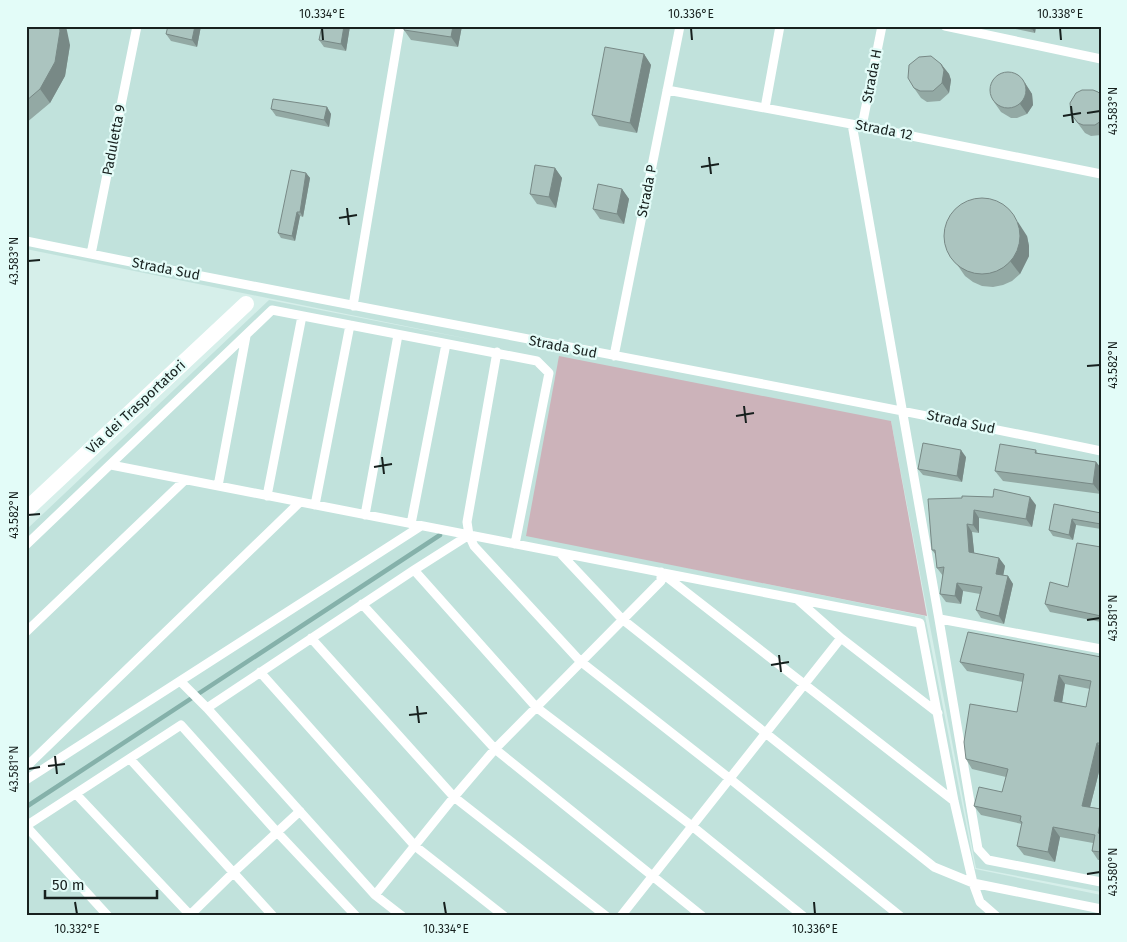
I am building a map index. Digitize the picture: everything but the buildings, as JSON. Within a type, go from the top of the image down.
[{"type":"street","name":"Via dei Trasportatori","points":[[26,510],[246,304]]},
{"type":"lane","name":"Paduletta 9","points":[[91,254],[137,26]]},
{"type":"lane","points":[[354,306],[400,26]]},
{"type":"lane","name":"Strada P","points":[[614,356],[680,26]]},
{"type":"lane","points":[[765,108],[780,26]]},
{"type":"lane","name":"Strada H","points":[[862,126],[882,26]]},
{"type":"lane","points":[[945,26],[1101,59]]},
{"type":"lane","name":"Strada 12","points":[[667,90],[852,124],[1101,174]]},
{"type":"lane","points":[[852,124],[901,410],[940,619],[978,849],[988,860],[1101,882]]},
{"type":"lane","name":"Strada Sud","points":[[26,241],[354,306],[901,410],[1101,451]]},
{"type":"lane","points":[[26,545],[272,310],[537,361],[549,373],[515,544]]},
{"type":"lane","points":[[267,496],[302,316]]},
{"type":"lane","points":[[315,505],[350,325]]},
{"type":"lane","points":[[364,515],[398,335]]},
{"type":"lane","points":[[218,486],[246,336]]},
{"type":"lane","points":[[411,524],[446,344]]},
{"type":"lane","points":[[497,352],[467,522],[469,535],[474,546],[580,661],[900,916]]},
{"type":"lane","points":[[110,465],[920,623],[954,801],[973,883],[980,902],[996,916]]},
{"type":"lane","points":[[26,632],[185,480]]},
{"type":"lane","points":[[26,767],[300,502]]},
{"type":"lane","points":[[26,780],[421,526]]},
{"type":"lane","points":[[204,706],[260,672],[469,535]]},
{"type":"lane","points":[[560,553],[622,619],[934,867],[973,883],[1101,909]]},
{"type":"lane","points":[[414,570],[536,707],[692,826],[803,916]]},
{"type":"lane","points":[[375,895],[495,748],[661,581],[661,572]]},
{"type":"lane","points":[[661,572],[954,801]]},
{"type":"lane","points":[[797,599],[841,638],[938,713]]},
{"type":"lane","points":[[362,604],[495,748],[702,916]]},
{"type":"lane","points":[[940,619],[1101,649]]},
{"type":"lane","points":[[311,638],[454,797],[606,916]]},
{"type":"lane","points":[[621,916],[841,638]]},
{"type":"lane","points":[[260,672],[415,846],[504,916]]},
{"type":"lane","points":[[180,681],[204,706],[297,814],[375,895],[402,916]]},
{"type":"lane","points":[[108,916],[26,826],[181,725],[280,830],[356,916]]},
{"type":"lane","points":[[130,759],[273,916]]},
{"type":"lane","points":[[76,794],[190,916],[297,814]]},
{"type":"shaded area","points":[[26,26],[1101,26],[1101,892],[976,868],[891,421],[526,535],[925,616],[975,869],[1101,895],[1101,916],[26,916],[26,530],[269,300],[479,341],[26,249]]},
{"type":"shaded area","points":[[559,356],[891,421],[927,616],[526,536]]},
{"type":"waterway","points":[[26,807],[440,535]]}]
